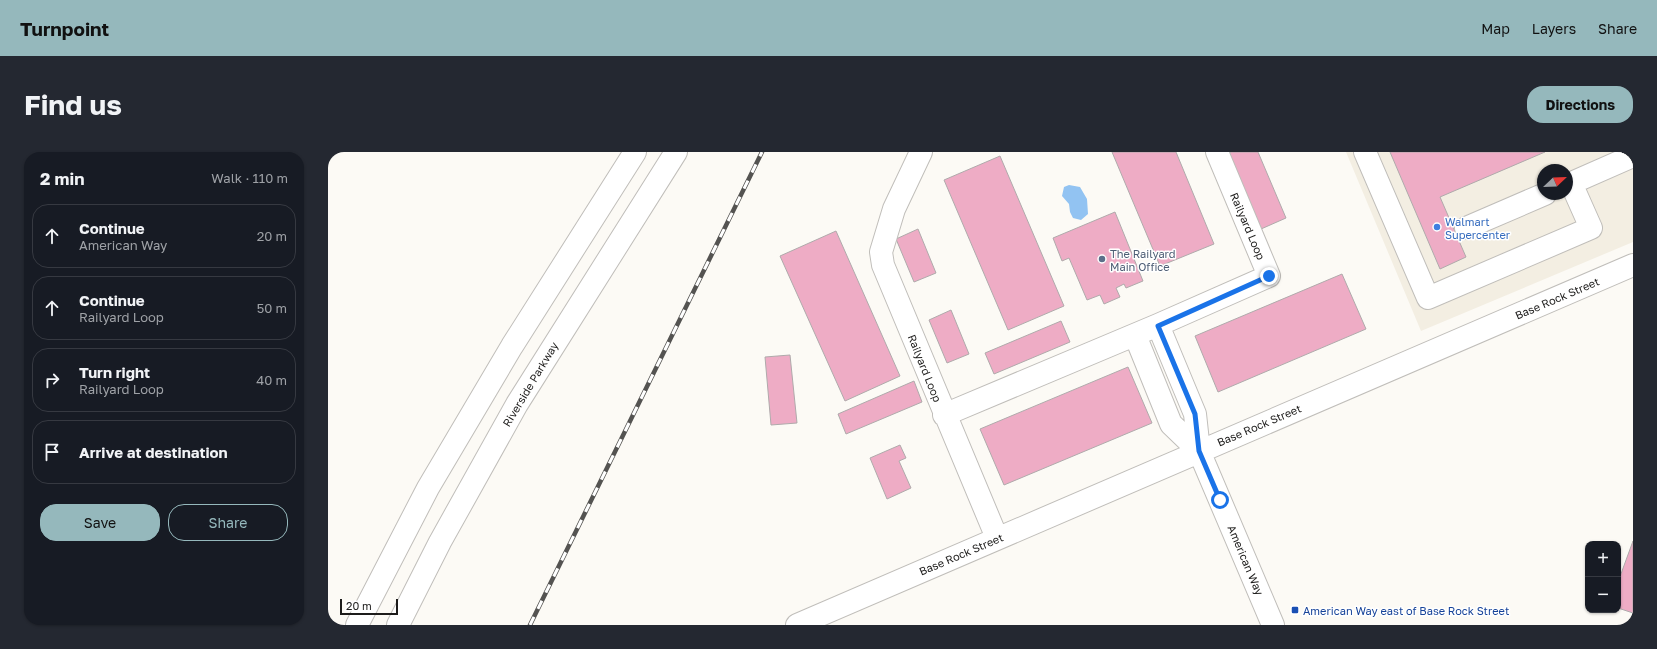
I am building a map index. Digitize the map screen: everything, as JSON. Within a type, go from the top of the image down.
[{"type":"street","points":[[358,625],[386,568],[440,468],[512,346],[635,152]]},
{"type":"street","name":"Riverside Parkway","points":[[398,625],[440,542],[509,418],[676,152]]},
{"type":"street","name":"Railyard Loop","points":[[921,152],[894,209],[881,252],[883,265],[944,415],[1158,326],[1269,276],[1217,152]]},
{"type":"street","points":[[1365,152],[1428,298],[1591,228],[1573,192]]},
{"type":"street","points":[[1573,182],[1633,156]]},
{"type":"street","points":[[1466,228],[1537,197]]},
{"type":"street","name":"Base Rock Street","points":[[797,625],[1633,265]]},
{"type":"street","points":[[1158,326],[1195,414],[1199,451]]},
{"type":"street","points":[[1134,335],[1171,424],[1199,451]]},
{"type":"street","points":[[944,415],[997,538]]},
{"type":"street","name":"American Way","points":[[1199,451],[1273,625]]},
{"type":"shaded area","points":[[1346,152],[1633,152],[1633,242],[1421,331]]},
{"type":"water","points":[[1069,185],[1080,187],[1087,199],[1088,214],[1081,220],[1073,218],[1070,212],[1069,204],[1062,196],[1064,187]]},
{"type":"building","points":[[1112,152],[1176,152],[1214,244],[1160,266]]},
{"type":"building","points":[[1258,152],[1286,218],[1261,229],[1229,153]]},
{"type":"building","name":"Walmart Supercenter","points":[[1390,152],[1545,152],[1440,197],[1466,257],[1440,269]]},
{"type":"building","points":[[1000,156],[1064,306],[1008,330],[944,180]]},
{"type":"building","name":"The Railyard Main Office","points":[[1115,212],[1143,281],[1126,288],[1124,284],[1116,288],[1120,297],[1104,304],[1100,295],[1087,300],[1069,258],[1062,261],[1053,238]]},
{"type":"building","points":[[918,229],[936,273],[914,282],[896,239]]},
{"type":"building","points":[[836,231],[900,376],[845,401],[780,256]]},
{"type":"building","points":[[1342,274],[1366,329],[1218,392],[1195,336]]},
{"type":"building","points":[[951,310],[969,354],[947,363],[929,320]]},
{"type":"building","points":[[1061,321],[1070,342],[994,374],[985,353]]},
{"type":"building","points":[[790,355],[797,423],[771,425],[765,357]]},
{"type":"building","points":[[1128,367],[1152,423],[1004,485],[980,429]]},
{"type":"building","points":[[914,381],[922,402],[846,434],[838,414]]},
{"type":"building","points":[[900,445],[906,458],[899,461],[911,488],[887,499],[870,458]]},
{"type":"building","points":[[1633,541],[1633,613],[1621,609],[1621,574]]},
{"type":"railway","points":[[530,625],[762,152]]},
{"type":"place","name":"Walmart Supercenter","points":[[1437,227]]},
{"type":"place","name":"The Railyard Main Office","points":[[1102,259]]},
{"type":"place","name":"American Way east of Base Rock Street","points":[[1295,610]]},
{"type":"route","points":[[1220,500],[1199,451],[1195,414],[1158,326],[1269,276]]}]
